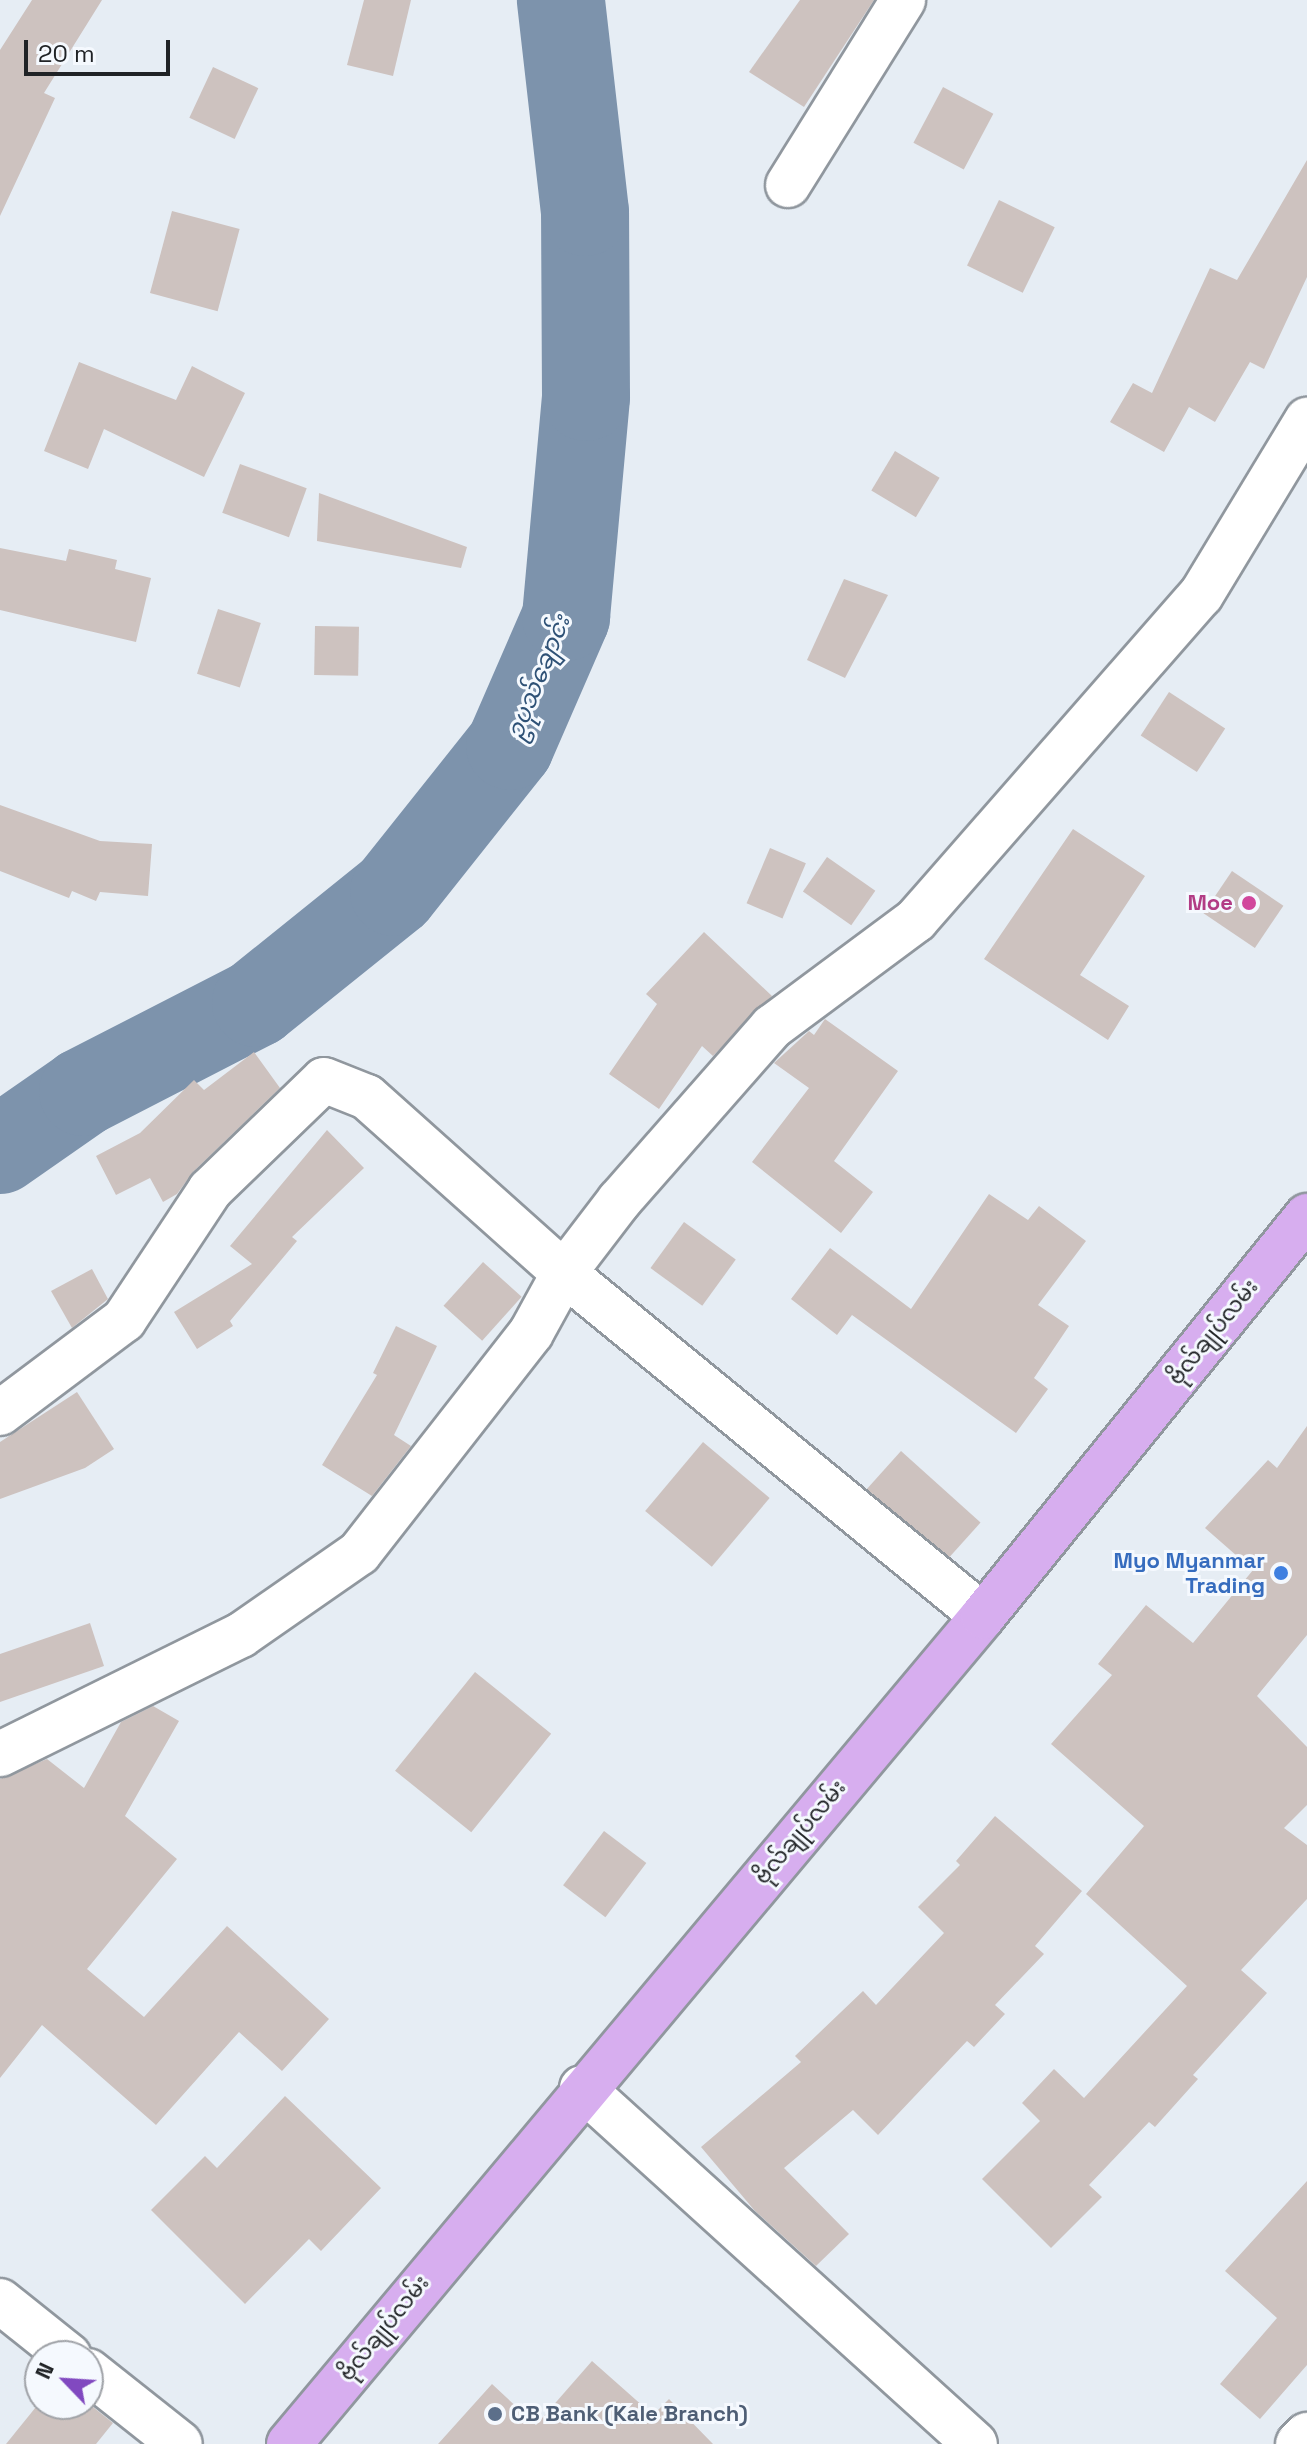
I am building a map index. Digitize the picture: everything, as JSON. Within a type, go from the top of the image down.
[{"type":"highway","name":"ဗိုလ်ချုပ်လမ်း","points":[[289,2444],[582,2088],[1300,1239]]},
{"type":"street","points":[[788,185],[903,0]]},
{"type":"street","points":[[0,1754],[241,1635],[359,1553],[531,1333],[564,1273],[619,1201],[772,1027],[916,920],[1201,595],[1307,420]]},
{"type":"street","points":[[0,1413],[124,1320],[210,1190],[324,1080],[367,1097],[564,1273],[983,1616]]},
{"type":"street","points":[[582,2088],[975,2444]]},
{"type":"street","points":[[0,2301],[49,2340]]},
{"type":"street","points":[[104,2384],[180,2444]]},
{"type":"street","points":[[1298,2444],[1307,2435]]},
{"type":"building","points":[[32,0],[102,0],[44,93],[55,98],[0,216],[0,50]]},
{"type":"building","points":[[364,0],[411,0],[393,76],[347,65]]},
{"type":"building","points":[[800,0],[874,0],[804,107],[749,72]]},
{"type":"building","points":[[213,67],[258,88],[235,139],[189,118]]},
{"type":"building","points":[[943,87],[993,114],[964,169],[913,143]]},
{"type":"building","points":[[1307,160],[1307,277],[1264,369],[1250,362],[1215,422],[1189,407],[1164,452],[1110,422],[1133,383],[1152,393],[1210,268],[1237,280]]},
{"type":"building","points":[[999,200],[1055,227],[1023,293],[967,266]]},
{"type":"building","points":[[172,211],[240,229],[218,311],[150,293]]},
{"type":"building","points":[[79,362],[176,400],[192,366],[245,393],[204,477],[104,429],[88,469],[44,451]]},
{"type":"building","points":[[895,451],[940,478],[916,517],[871,490]]},
{"type":"building","points":[[240,464],[307,488],[289,537],[222,513]]},
{"type":"building","points":[[319,493],[467,547],[461,568],[317,541]]},
{"type":"building","points":[[0,548],[66,561],[69,549],[117,560],[115,569],[151,578],[136,642],[0,610]]},
{"type":"building","points":[[844,579],[888,595],[845,678],[807,660]]},
{"type":"building","points":[[218,609],[261,623],[240,688],[197,674]]},
{"type":"building","points":[[315,626],[359,627],[358,676],[314,675]]},
{"type":"building","points":[[1169,692],[1225,728],[1197,772],[1141,736]]},
{"type":"building","points":[[0,805],[100,841],[152,844],[148,896],[100,892],[96,901],[72,891],[69,898],[0,871]]},
{"type":"building","points":[[1073,829],[1145,876],[1080,975],[1129,1006],[1108,1040],[984,959]]},
{"type":"building","points":[[770,848],[806,863],[782,918],[747,903]]},
{"type":"building","points":[[827,857],[875,891],[851,925],[803,891]]},
{"type":"building","points":[[1232,871],[1283,906],[1255,948],[1203,913]]},
{"type":"building","points":[[704,932],[772,996],[713,1056],[702,1046],[659,1109],[609,1074],[657,1004],[646,994]]},
{"type":"building","points":[[825,1019],[898,1071],[834,1161],[873,1192],[841,1233],[752,1162],[809,1088],[774,1063],[809,1031],[814,1035]]},
{"type":"building","points":[[254,1052],[280,1088],[193,1172],[177,1194],[163,1202],[150,1178],[116,1195],[96,1156],[140,1133],[194,1080],[204,1090]]},
{"type":"building","points":[[327,1130],[364,1168],[292,1237],[297,1241],[230,1321],[233,1326],[197,1349],[174,1312],[252,1264],[230,1246]]},
{"type":"building","points":[[989,1194],[1028,1220],[1039,1206],[1086,1241],[1038,1305],[1069,1326],[1034,1378],[1048,1389],[1016,1433],[852,1315],[837,1335],[791,1299],[830,1248],[911,1309]]},
{"type":"building","points":[[684,1222],[736,1260],[702,1306],[650,1268]]},
{"type":"building","points":[[483,1262],[522,1297],[482,1341],[444,1306]]},
{"type":"building","points":[[92,1269],[108,1299],[72,1328],[51,1291]]},
{"type":"building","points":[[396,1326],[437,1346],[394,1435],[411,1446],[372,1496],[322,1465],[377,1375],[373,1373]]},
{"type":"building","points":[[77,1392],[114,1449],[85,1468],[0,1499],[0,1442]]},
{"type":"building","points":[[1307,1426],[1307,1635],[1257,1696],[1307,1747],[1307,1805],[1284,1828],[1307,1845],[1307,1899],[1241,1970],[1267,1993],[1193,2075],[1198,2079],[1155,2127],[1149,2122],[1089,2185],[1102,2197],[1051,2248],[982,2179],[1040,2121],[1022,2103],[1054,2069],[1084,2098],[1187,1986],[1086,1894],[1144,1826],[1051,1744],[1112,1675],[1098,1664],[1146,1605],[1193,1643],[1253,1570],[1205,1528],[1268,1460],[1277,1468]]},
{"type":"building","points":[[703,1442],[770,1498],[712,1567],[645,1511]]},
{"type":"building","points":[[901,1451],[981,1523],[946,1560],[867,1489]]},
{"type":"building","points":[[90,1623],[104,1666],[0,1702],[0,1654]]},
{"type":"building","points":[[475,1672],[551,1734],[471,1832],[395,1771]]},
{"type":"building","points":[[153,1706],[179,1721],[125,1816],[177,1859],[87,1969],[144,2017],[227,1926],[329,2019],[282,2071],[239,2032],[156,2125],[42,2025],[0,2078],[0,1779],[47,1759],[84,1788],[121,1722]]},
{"type":"building","points":[[995,1816],[1082,1891],[1035,1946],[1044,1954],[995,2005],[1005,2014],[974,2047],[967,2041],[878,2135],[853,2110],[784,2168],[849,2234],[816,2266],[755,2211],[701,2147],[801,2062],[795,2056],[863,1991],[876,2005],[944,1933],[918,1907],[960,1865],[956,1861]]},
{"type":"building","points":[[604,1831],[646,1863],[605,1917],[563,1885]]},
{"type":"building","points":[[285,2096],[381,2188],[321,2251],[309,2239],[245,2304],[151,2210],[205,2156],[217,2168]]},
{"type":"building","points":[[1307,2181],[1307,2365],[1260,2419],[1220,2384],[1277,2318],[1225,2271]]},
{"type":"building","points":[[592,2361],[653,2415],[669,2399],[713,2444],[438,2444],[492,2384],[536,2425]]},
{"type":"building","points":[[104,2416],[113,2423],[96,2444],[6,2444],[25,2420],[104,2420]]},
{"type":"waterway","name":"ဥပုသ်ချောင်း","points":[[0,1150],[83,1092],[256,1003],[394,892],[510,746],[566,617],[586,397],[585,212],[561,0]]},
{"type":"place","name":"Moe","points":[[1249,903]]},
{"type":"place","name":"Myo Myanmar Trading","points":[[1281,1573]]},
{"type":"place","name":"CB Bank (Kale Branch)","points":[[495,2414]]}]
